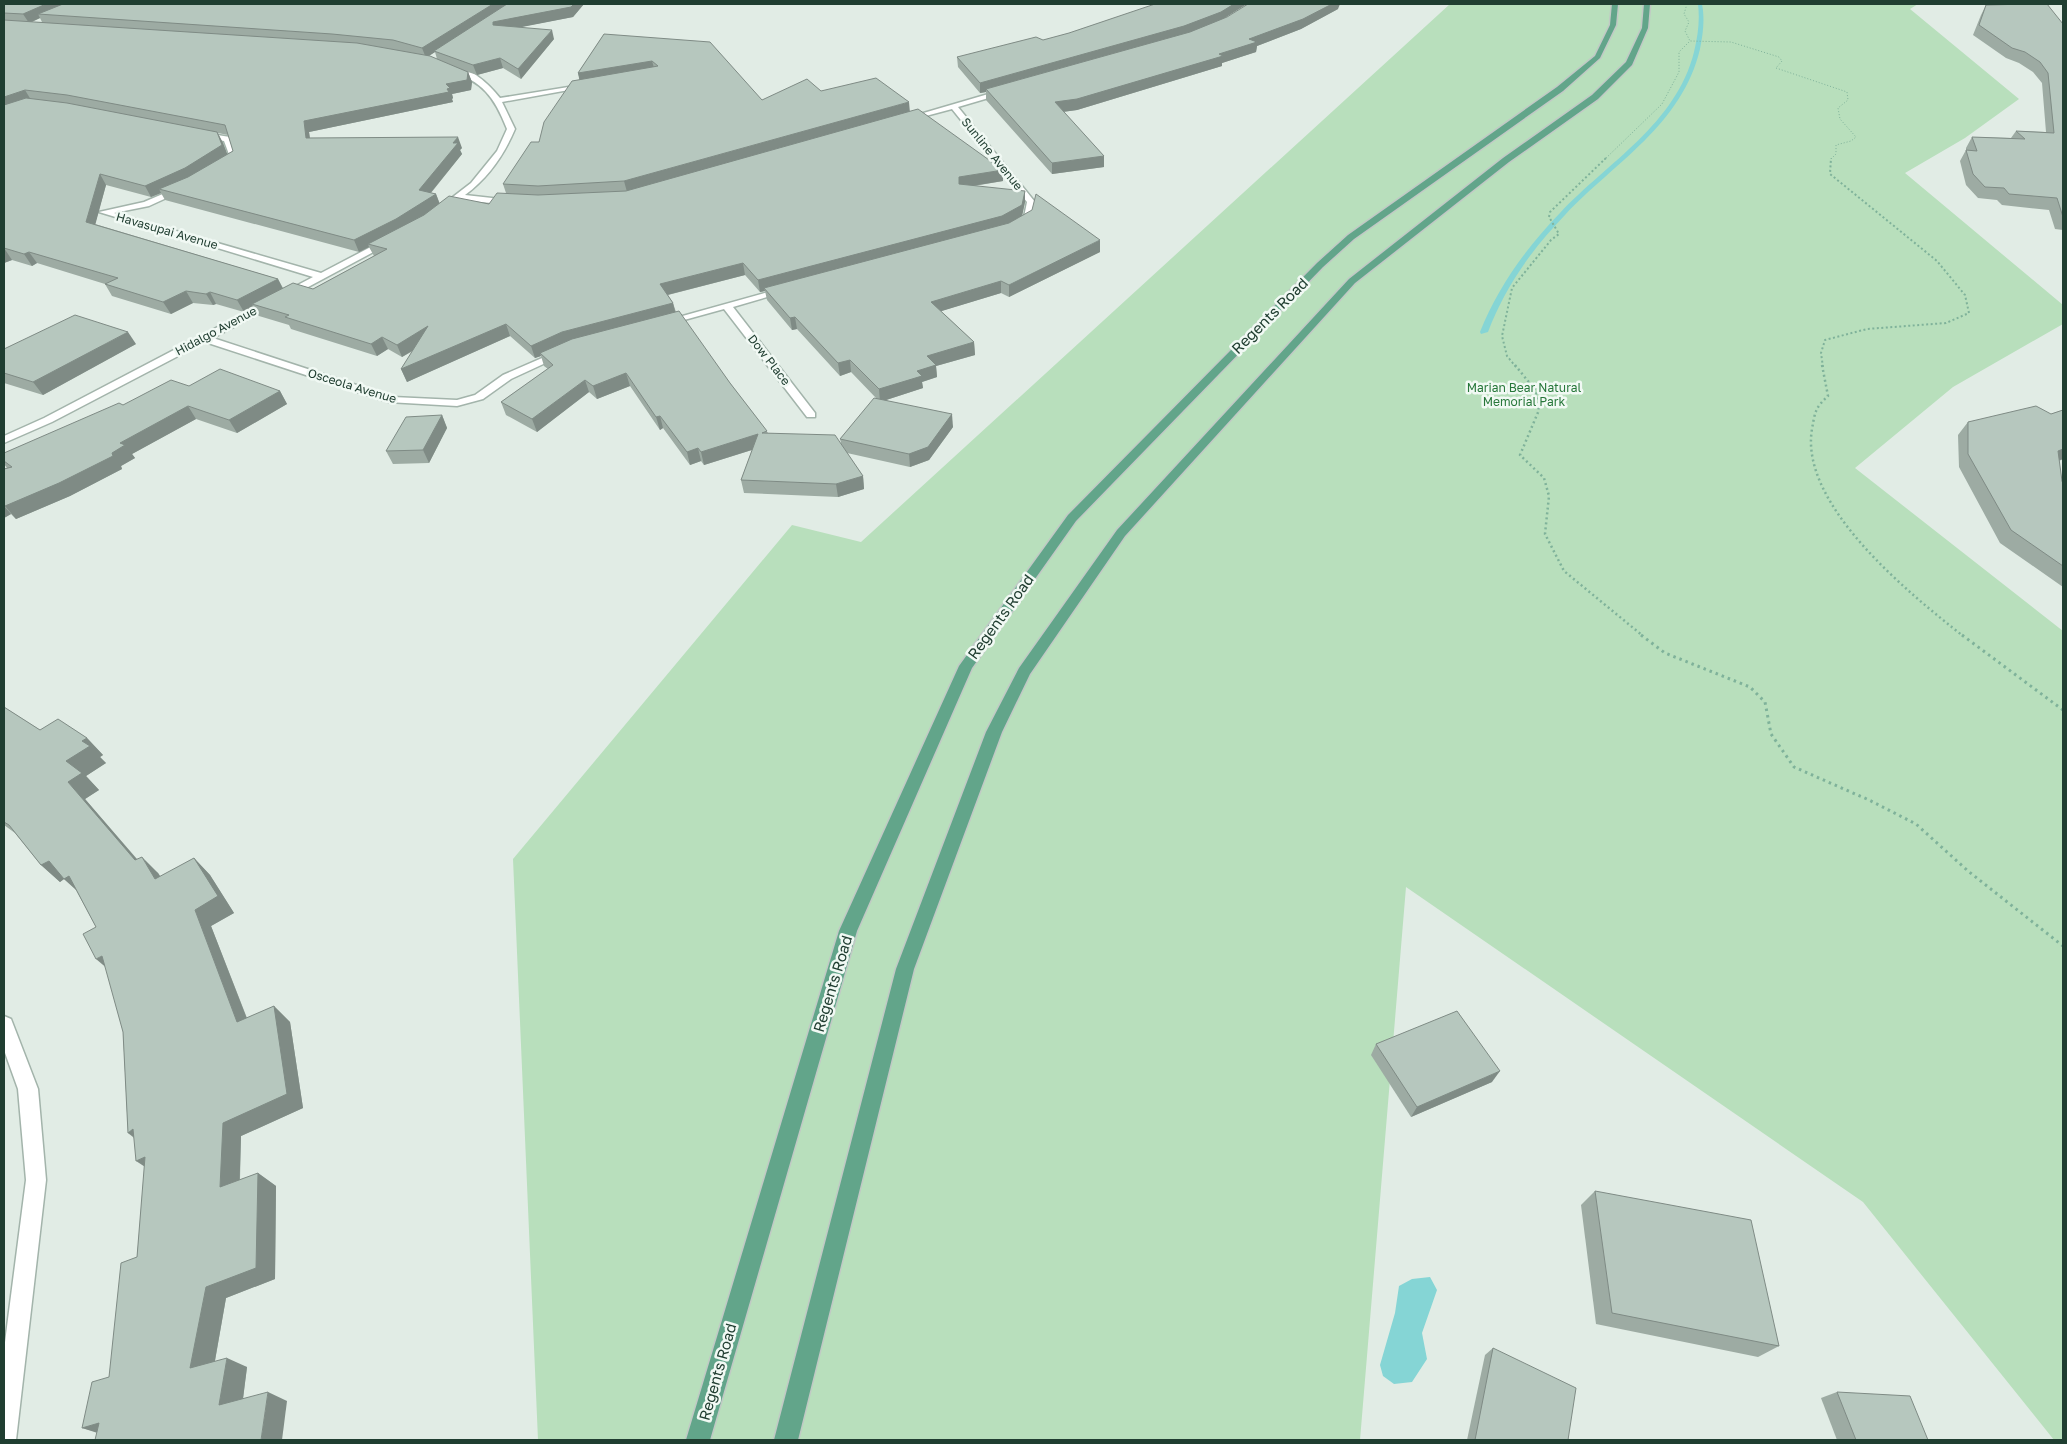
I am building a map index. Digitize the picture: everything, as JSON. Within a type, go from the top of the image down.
[{"type":"main road","name":"Regents Road","points":[[698,1440],[848,931],[966,666],[1072,518],[1169,416],[1351,237],[1560,89],[1598,57],[1613,25],[1615,4]]},
{"type":"main road","points":[[786,1440],[905,969],[994,732],[1024,672],[1121,534],[1352,281],[1389,250],[1506,160],[1595,97],[1629,63],[1645,28],[1647,4]]},
{"type":"street","points":[[431,218],[474,185],[501,152],[511,128],[500,100],[489,87],[455,69],[438,64]]},
{"type":"street","points":[[500,100],[597,84]]},
{"type":"street","points":[[896,122],[1010,90]]},
{"type":"street","name":"Sunline Avenue","points":[[954,106],[1031,202],[1028,218],[1006,231]]},
{"type":"street","points":[[189,131],[227,139],[234,158],[218,168]]},
{"type":"street","name":"Havasupai Avenue","points":[[187,187],[146,204],[102,212],[320,276]]},
{"type":"street","points":[[457,197],[519,203]]},
{"type":"street","name":"Hidalgo Avenue","points":[[4,440],[48,420],[399,236]]},
{"type":"street","points":[[654,326],[794,288]]},
{"type":"street","name":"Dow Place","points":[[727,306],[811,415]]},
{"type":"street","name":"Osceola Avenue","points":[[203,338],[392,400],[457,403],[479,397],[507,377],[571,348]]},
{"type":"street","points":[[4,1025],[28,1090],[36,1180],[4,1440]]},
{"type":"path","points":[[1687,4],[1684,14],[1689,22],[1685,31],[1690,41]]},
{"type":"path","points":[[2063,710],[1938,618],[1905,588],[1837,514],[1821,486],[1813,464],[1810,434],[1816,409],[1828,396],[1828,383],[1822,366],[1820,348],[1825,340],[1855,331],[1916,326],[1954,320],[1969,313],[1965,295],[1937,261],[1830,174],[1830,159],[1836,154],[1836,145],[1856,137],[1838,114],[1838,108],[1848,100],[1846,92],[1776,68],[1782,61],[1779,57],[1730,42],[1690,41],[1679,52],[1679,72],[1662,104],[1550,212],[1549,217],[1559,234],[1551,240],[1512,288],[1502,336],[1507,356],[1536,391],[1539,410],[1520,455],[1544,478],[1549,496],[1545,534],[1564,571],[1612,613],[1665,654],[1750,687],[1765,702],[1771,734],[1794,767],[1869,800],[1916,824],[1968,871],[2063,946]]},
{"type":"green space","name":"Marian Bear Natural Memorial Park","points":[[1450,4],[1918,4],[1910,9],[2019,99],[1965,138],[1905,173],[2063,305],[2063,324],[1953,387],[1855,468],[2063,631],[2063,1440],[2054,1440],[1863,1202],[1406,887],[1360,1440],[538,1440],[513,859],[792,525],[861,542]]},
{"type":"water","points":[[1430,1277],[1437,1290],[1422,1333],[1427,1359],[1412,1382],[1394,1384],[1383,1376],[1380,1365],[1395,1313],[1399,1286],[1412,1279]]},
{"type":"building","points":[[4,4],[46,4],[23,14],[4,13]]},
{"type":"building","points":[[63,4],[493,4],[422,48],[393,40],[332,34],[38,14]]},
{"type":"building","points":[[507,4],[574,4],[571,7],[493,22],[493,25],[552,30],[518,69],[500,58],[473,65],[434,51]]},
{"type":"building","points":[[1155,4],[1234,4],[1221,12],[1184,26],[980,83],[957,57],[1036,37],[1043,40]]},
{"type":"building","points":[[1248,4],[1332,4],[1303,19],[1249,39],[1257,42],[1219,54],[1223,56],[1077,99],[1055,102],[1104,156],[1052,163],[986,89],[1190,32],[1227,17]]},
{"type":"building","points":[[2047,4],[2063,24],[2063,217],[2057,198],[2009,194],[2004,188],[1985,187],[1973,174],[1966,150],[1977,151],[1972,137],[2025,139],[2016,131],[2054,133],[2048,73],[2040,62],[2025,52],[2012,48],[1979,25],[1986,5]]},
{"type":"building","points":[[4,20],[357,43],[430,56],[468,72],[467,80],[446,84],[450,88],[447,89],[449,92],[304,121],[306,138],[458,137],[453,143],[458,143],[419,190],[436,194],[396,219],[354,240],[159,189],[188,177],[233,151],[225,125],[67,95],[25,90],[4,97]]},
{"type":"building","points":[[604,34],[710,42],[762,100],[807,79],[821,91],[876,78],[909,102],[624,181],[538,186],[503,184],[531,142],[539,142],[544,122],[572,81],[658,66],[652,61],[578,73]]},
{"type":"building","points":[[26,98],[67,103],[217,132],[222,145],[185,168],[145,186],[100,174],[86,222],[278,279],[237,300],[210,292],[206,294],[186,291],[163,302],[105,284],[118,278],[29,252],[24,254],[4,248],[4,105]]},
{"type":"building","points":[[918,109],[1003,170],[959,177],[959,184],[1025,191],[1022,205],[1002,216],[758,280],[743,263],[660,284],[673,303],[562,332],[531,346],[506,324],[401,369],[428,326],[397,345],[382,337],[371,344],[285,317],[289,315],[252,304],[293,283],[313,289],[387,249],[368,244],[424,215],[449,196],[489,204],[497,193],[538,195],[626,191]]},
{"type":"building","points":[[1036,194],[1100,240],[1009,285],[1001,281],[931,302],[974,342],[927,356],[936,365],[917,371],[922,376],[879,389],[850,360],[838,363],[795,317],[790,318],[764,288],[1009,223],[1032,210]]},
{"type":"building","points":[[679,311],[767,431],[762,433],[835,435],[863,476],[836,484],[741,480],[758,434],[701,452],[698,448],[687,452],[660,416],[656,417],[626,373],[593,386],[585,380],[532,419],[501,402],[553,365],[540,353],[572,339]]},
{"type":"building","points":[[75,315],[128,332],[33,382],[4,373],[4,349]]},
{"type":"building","points":[[220,369],[280,391],[229,420],[188,406],[120,443],[125,445],[112,453],[113,456],[59,483],[4,505],[4,469],[12,467],[4,461],[4,453],[119,403],[123,405],[171,380],[189,386]]},
{"type":"building","points":[[874,398],[952,414],[928,447],[909,454],[840,439]]},
{"type":"building","points":[[2036,406],[2051,414],[2063,410],[2063,449],[2058,451],[2063,484],[2063,566],[2011,530],[1968,454],[1968,422]]},
{"type":"building","points":[[442,415],[423,450],[386,451],[406,417]]},
{"type":"building","points":[[4,707],[40,730],[58,719],[87,738],[82,741],[90,746],[66,761],[82,773],[68,782],[135,860],[142,857],[155,879],[194,858],[218,896],[195,910],[237,1022],[274,1006],[287,1094],[223,1123],[220,1187],[258,1173],[256,1268],[206,1287],[190,1368],[227,1358],[219,1405],[268,1392],[261,1440],[95,1440],[99,1423],[82,1428],[92,1382],[109,1377],[121,1263],[137,1257],[145,1157],[136,1161],[133,1129],[128,1133],[123,1032],[102,956],[96,959],[83,934],[96,927],[69,876],[64,879],[49,861],[41,865],[9,825],[4,822]]},
{"type":"building","points":[[1457,1011],[1500,1071],[1417,1107],[1376,1044]]},
{"type":"building","points":[[1595,1191],[1751,1220],[1779,1346],[1612,1313]]},
{"type":"building","points":[[1493,1348],[1576,1388],[1568,1440],[1475,1440]]},
{"type":"building","points":[[1837,1392],[1910,1396],[1928,1440],[1856,1440]]},
{"type":"waterway","points":[[1484,332],[1507,283],[1539,240],[1563,213],[1646,136],[1665,116],[1681,93],[1692,69],[1699,41],[1702,18],[1700,4]]}]
